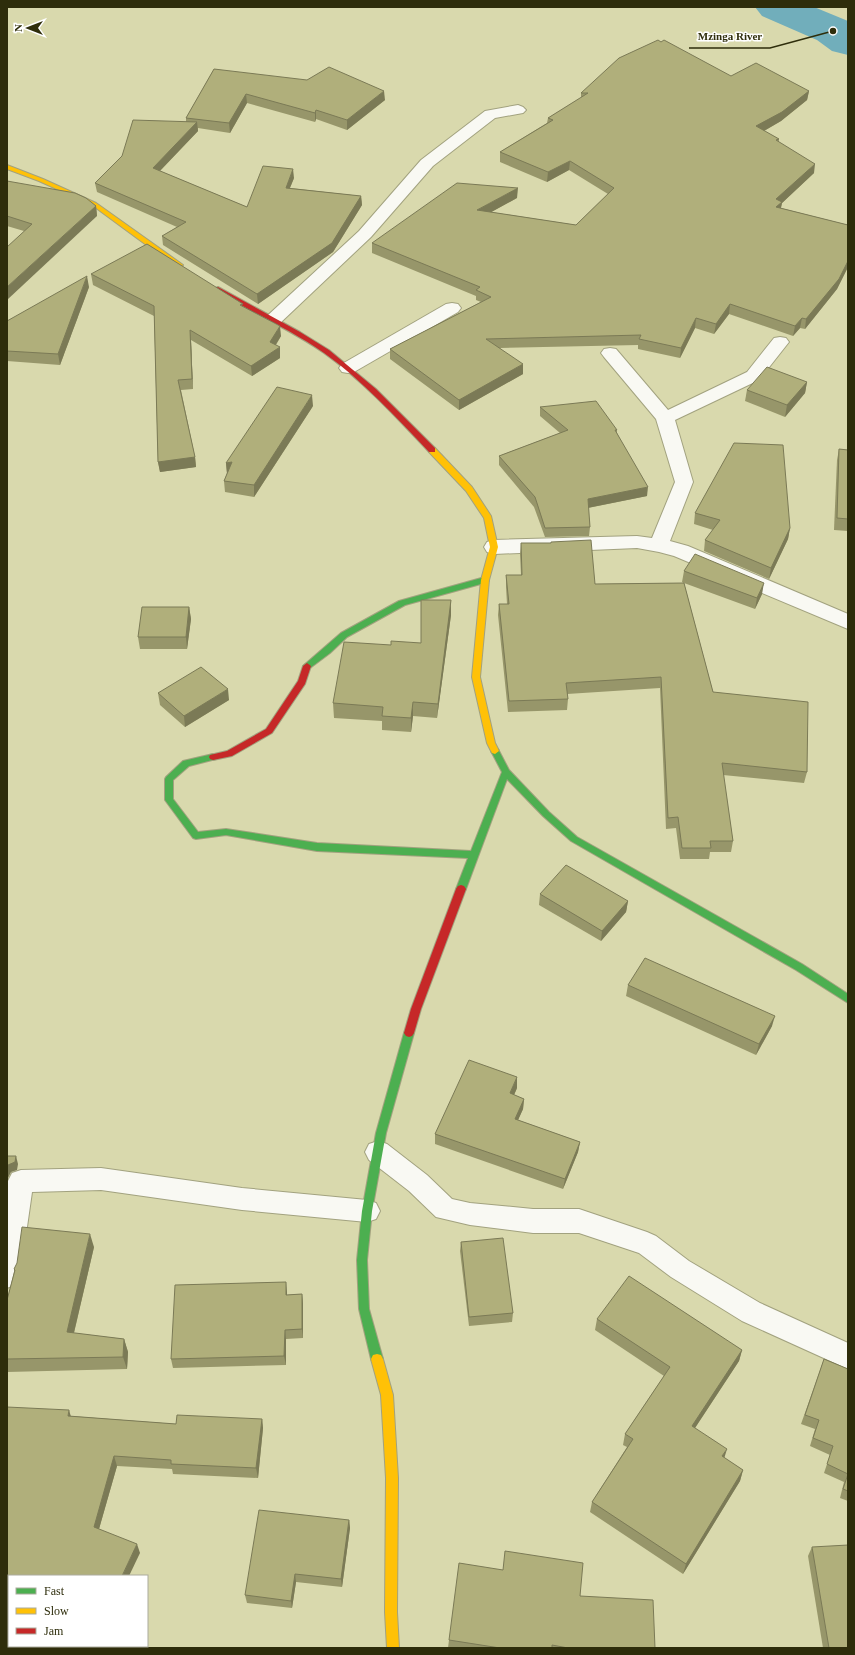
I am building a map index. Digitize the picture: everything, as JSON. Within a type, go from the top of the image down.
[{"type":"street","points":[[272,321],[365,234],[427,163],[490,114],[518,110]]},
{"type":"street","points":[[7,167],[41,180],[94,204],[162,254],[188,270]]},
{"type":"street","points":[[213,286],[272,321],[309,340],[348,368],[379,394],[469,489],[488,518],[494,547],[485,580],[476,678],[491,743],[506,772],[546,814],[574,839],[630,869],[799,967],[848,998]]},
{"type":"street","points":[[348,368],[452,308]]},
{"type":"street","points":[[664,418],[753,376],[780,342]]},
{"type":"street","points":[[610,354],[664,418],[684,482],[659,545]]},
{"type":"street","points":[[494,547],[637,542],[659,545],[681,551],[848,622]]},
{"type":"street","points":[[475,855],[317,847],[226,832],[196,836],[169,800],[168,780],[186,763],[229,754],[269,731],[302,682],[307,666],[344,635],[402,602],[485,580]]},
{"type":"street","points":[[393,1648],[391,1612],[392,1478],[387,1395],[364,1309],[362,1260],[367,1211],[381,1133],[416,1009],[441,940],[475,855],[490,809],[506,772]]},
{"type":"street","points":[[378,1152],[418,1183],[445,1209],[470,1214],[533,1221],[579,1221],[647,1244],[680,1269],[751,1312],[848,1356]]},
{"type":"street","points":[[7,1276],[21,1181],[101,1179],[242,1199],[367,1211]]},
{"type":"building","points":[[658,40],[661,42],[664,40],[731,76],[756,63],[809,91],[782,112],[756,126],[779,139],[776,140],[815,164],[776,199],[782,202],[776,207],[848,225],[848,261],[839,279],[806,319],[802,318],[795,326],[730,304],[716,324],[696,318],[681,348],[639,339],[641,335],[486,339],[523,364],[459,400],[390,349],[491,297],[476,290],[480,287],[372,243],[457,183],[518,188],[477,210],[576,225],[614,188],[570,161],[548,172],[500,152],[553,120],[548,118],[588,93],[581,93],[619,58]]},
{"type":"building","points":[[329,67],[384,91],[347,120],[316,110],[315,113],[246,94],[229,123],[186,118],[214,69],[307,80]]},
{"type":"building","points":[[133,120],[197,122],[153,168],[247,207],[263,166],[293,169],[286,188],[361,196],[332,243],[257,294],[162,236],[186,222],[95,183],[122,156]]},
{"type":"building","points":[[7,181],[75,193],[86,198],[96,206],[7,287],[7,247],[32,224],[7,216]]},
{"type":"building","points":[[147,244],[243,304],[240,305],[280,326],[270,342],[280,347],[251,366],[190,330],[192,379],[178,380],[195,457],[158,462],[154,306],[91,274]]},
{"type":"building","points":[[87,276],[58,354],[7,351],[7,321]]},
{"type":"building","points":[[767,367],[807,382],[787,405],[747,390]]},
{"type":"building","points":[[277,387],[312,395],[254,485],[224,481],[232,462],[226,463]]},
{"type":"building","points":[[596,401],[617,430],[615,430],[648,487],[588,499],[590,527],[545,528],[535,497],[499,456],[568,430],[540,407]]},
{"type":"building","points":[[734,443],[783,445],[790,528],[771,568],[705,540],[720,520],[695,513]]},
{"type":"building","points":[[839,449],[848,450],[848,519],[837,518]]},
{"type":"building","points":[[591,540],[595,584],[684,583],[713,692],[808,702],[807,772],[722,763],[733,841],[710,841],[711,848],[682,848],[678,817],[668,818],[661,677],[566,683],[568,699],[509,701],[499,604],[509,604],[506,575],[522,575],[521,543],[551,543]]},
{"type":"building","points":[[695,554],[764,583],[757,598],[684,571]]},
{"type":"building","points":[[421,600],[451,600],[438,704],[413,702],[411,718],[382,716],[383,707],[333,703],[344,642],[391,645],[391,641],[421,643]]},
{"type":"building","points":[[142,607],[189,607],[186,637],[138,637]]},
{"type":"building","points":[[201,667],[228,689],[184,716],[158,693]]},
{"type":"building","points":[[566,865],[628,901],[602,931],[540,894]]},
{"type":"building","points":[[645,958],[775,1016],[759,1044],[628,985]]},
{"type":"building","points":[[469,1060],[517,1077],[510,1093],[524,1099],[515,1119],[580,1142],[565,1179],[435,1134]]},
{"type":"building","points":[[7,1156],[16,1156],[15,1162],[7,1167]]},
{"type":"building","points":[[22,1227],[90,1234],[67,1332],[124,1339],[123,1357],[7,1359],[7,1300],[14,1269],[17,1263]]},
{"type":"building","points":[[503,1238],[513,1313],[469,1317],[461,1242]]},
{"type":"building","points":[[629,1276],[742,1350],[692,1426],[727,1449],[722,1456],[743,1470],[686,1564],[592,1502],[633,1439],[625,1434],[670,1367],[597,1319]]},
{"type":"building","points":[[286,1282],[286,1295],[302,1294],[302,1329],[285,1330],[284,1356],[171,1359],[175,1285]]},
{"type":"building","points":[[824,1359],[848,1369],[848,1474],[827,1464],[833,1446],[813,1438],[819,1420],[805,1415]]},
{"type":"building","points":[[7,1407],[69,1410],[68,1416],[176,1424],[177,1415],[262,1419],[256,1468],[171,1464],[171,1460],[114,1456],[94,1527],[137,1544],[122,1575],[8,1575],[7,1621]]},
{"type":"building","points":[[848,1474],[848,1491],[843,1489]]},
{"type":"building","points":[[259,1510],[349,1520],[341,1579],[295,1574],[291,1601],[245,1595]]},
{"type":"building","points":[[848,1545],[848,1648],[829,1648],[812,1547]]},
{"type":"building","points":[[505,1551],[583,1563],[580,1596],[653,1600],[655,1648],[568,1648],[552,1645],[552,1648],[500,1648],[449,1640],[459,1563],[503,1570]]},
{"type":"building","points":[[70,1647],[88,1647],[88,1648]]},
{"type":"waterway","points":[[777,7],[833,31],[848,42]]},
{"type":"traffic: fast","points":[[307,666],[327,651],[344,635],[402,603],[485,580]]},
{"type":"traffic: fast","points":[[495,751],[506,772],[546,814],[574,839],[799,967],[848,999]]},
{"type":"traffic: fast","points":[[213,757],[186,763],[169,779],[169,800],[196,836],[226,832],[317,847],[475,855]]},
{"type":"traffic: fast","points":[[461,889],[506,772]]},
{"type":"traffic: fast","points":[[377,1359],[364,1309],[362,1260],[367,1211],[381,1133],[409,1033]]},
{"type":"traffic: slow","points":[[7,167],[41,180],[94,204],[162,254],[180,265]]},
{"type":"traffic: slow","points":[[432,450],[469,489],[488,518],[494,547],[485,580],[476,677],[491,743],[495,751]]},
{"type":"traffic: slow","points":[[377,1359],[387,1395],[392,1478],[391,1612],[393,1648]]},
{"type":"traffic: jam","points":[[218,289],[309,340],[343,364],[374,391],[432,450]]},
{"type":"traffic: jam","points":[[213,757],[229,754],[269,731],[302,682],[307,666]]},
{"type":"traffic: jam","points":[[409,1033],[416,1009],[461,889]]},
{"type":"place","name":"Mzinga River","points":[[833,31]]}]
